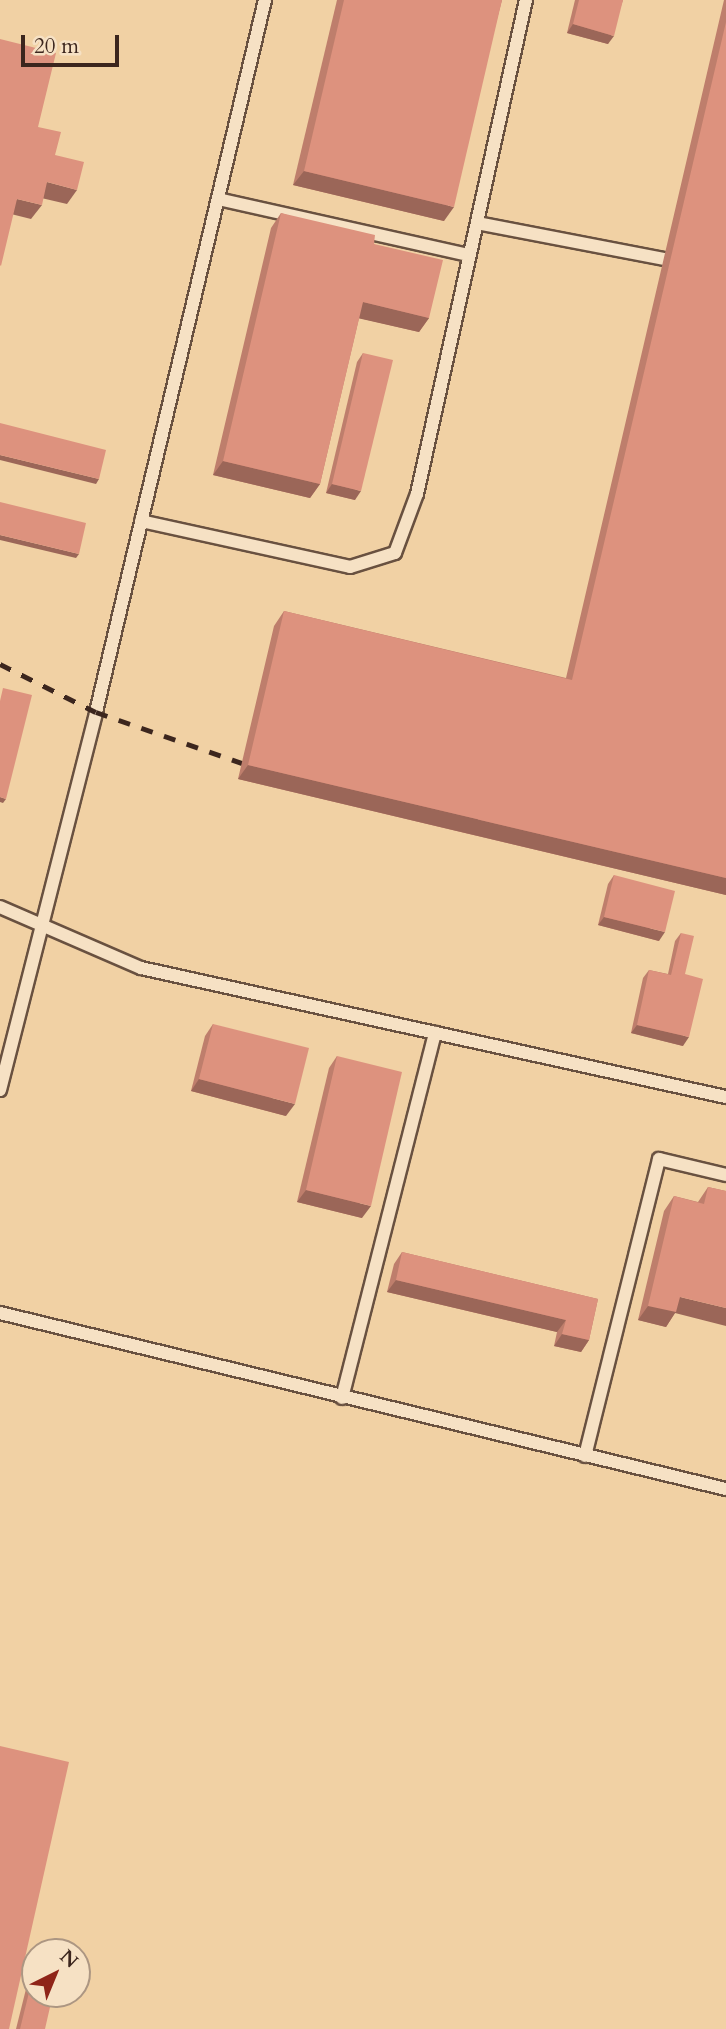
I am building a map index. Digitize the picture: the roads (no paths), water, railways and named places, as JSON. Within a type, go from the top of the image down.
[{"type":"lane","points":[[0,1090],[43,926],[265,0]]},
{"type":"lane","points":[[141,521],[351,567],[396,553],[417,494],[526,0]]},
{"type":"lane","points":[[218,199],[469,255]]},
{"type":"lane","points":[[477,223],[664,260]]},
{"type":"lane","points":[[0,907],[141,968],[726,1097]]},
{"type":"lane","points":[[342,1398],[435,1033]]},
{"type":"lane","points":[[585,1456],[659,1159],[726,1175]]},
{"type":"lane","points":[[0,1313],[726,1489]]},
{"type":"railway","points":[[0,664],[96,712],[242,763]]}]
